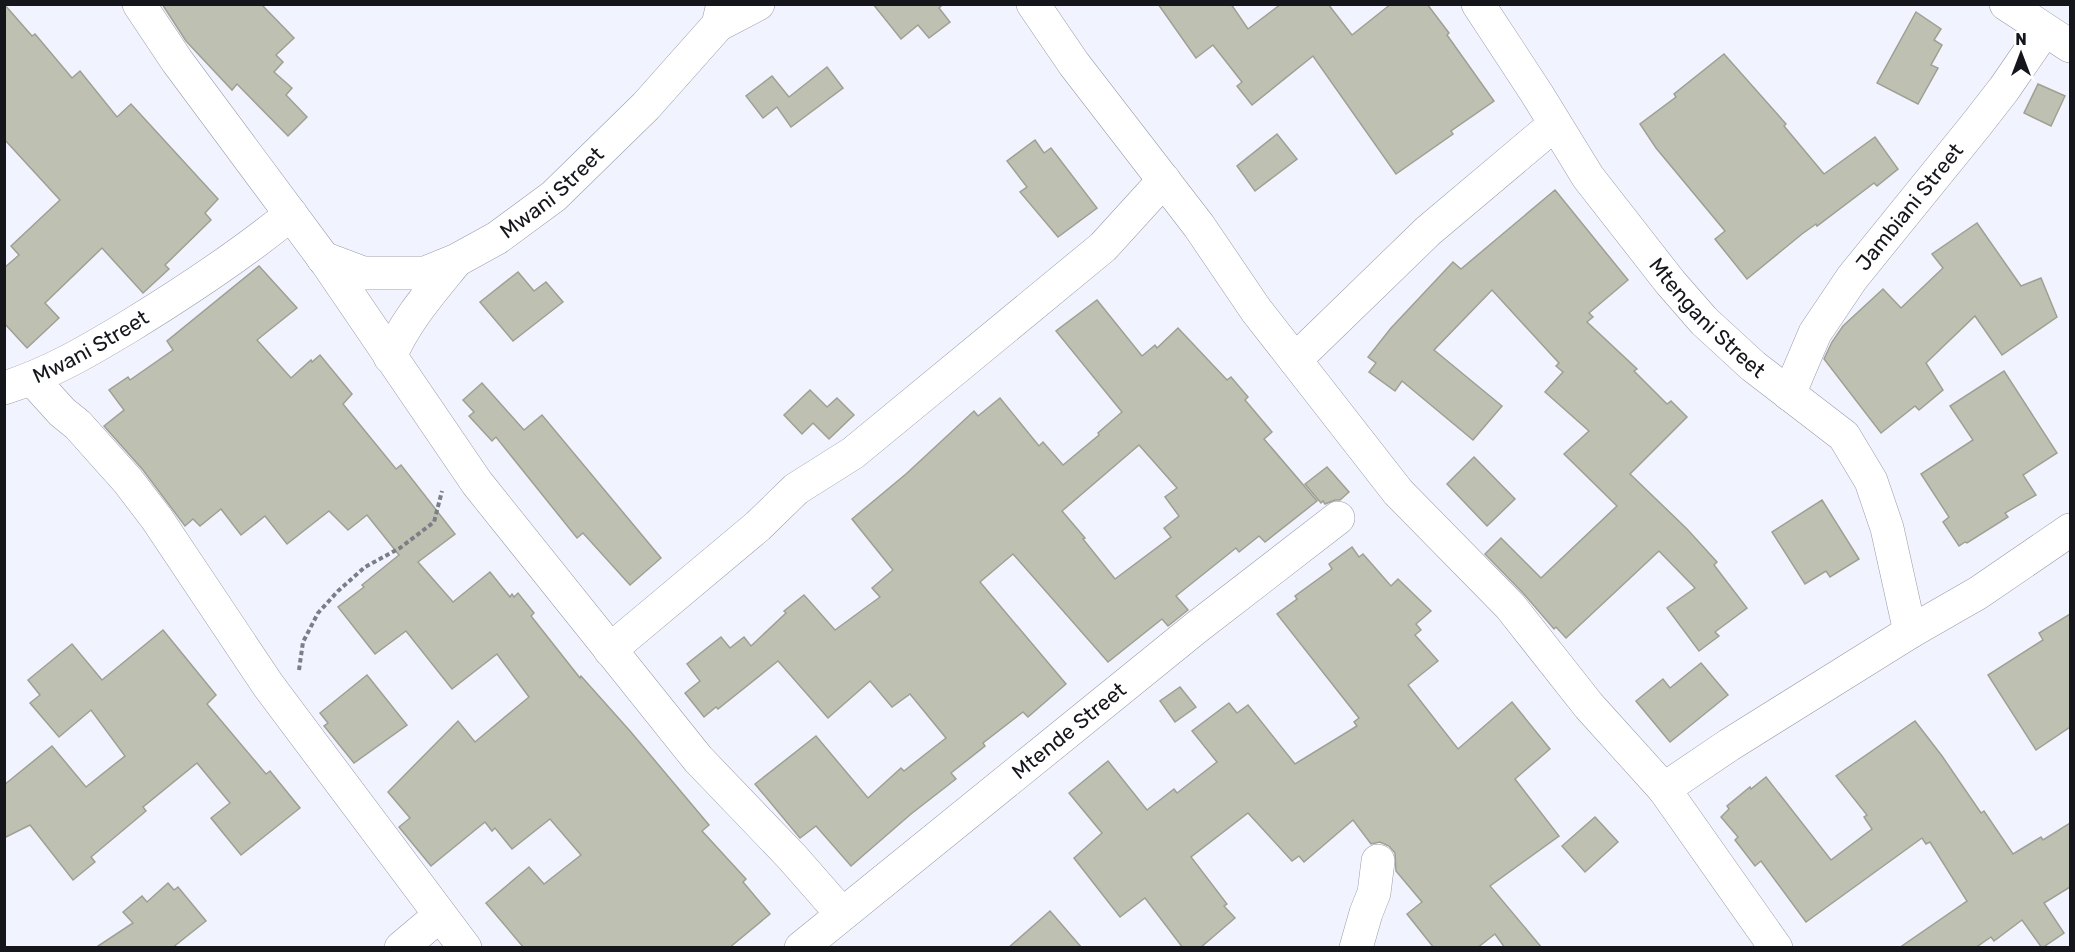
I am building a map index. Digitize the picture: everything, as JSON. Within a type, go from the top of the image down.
[{"type":"street","points":[[139,4],[177,61],[323,258],[477,483],[698,759],[792,857],[842,914]]},
{"type":"street","points":[[721,15],[758,4]]},
{"type":"street","points":[[1033,4],[1074,64],[1199,225],[1256,310],[1398,492],[1510,606],[1589,706],[1664,789],[1776,948]]},
{"type":"street","name":"Mtengani Street","points":[[1478,4],[1587,177],[1683,298],[1712,329],[1753,366],[1844,436],[1871,481],[1887,528],[1910,632]]},
{"type":"street","name":"Jambiani Street","points":[[1789,393],[1815,333],[1852,278],[1997,98],[2057,38],[2006,4]]},
{"type":"street","name":"Mwani Street","points":[[323,258],[363,273],[425,273],[457,260],[497,238],[554,196],[575,177],[646,106],[721,15]]},
{"type":"street","points":[[1295,360],[1428,231],[1555,124]]},
{"type":"street","points":[[610,650],[758,526],[796,489],[853,453],[1103,247],[1164,180]]},
{"type":"street","name":"Mwani Street","points":[[19,384],[62,366],[178,297],[291,214]]},
{"type":"street","points":[[390,357],[409,320],[457,260]]},
{"type":"street","points":[[19,384],[78,425],[128,481],[157,519],[291,716],[465,948]]},
{"type":"street","name":"Mtende Street","points":[[801,948],[1197,627],[1338,518]]},
{"type":"street","points":[[1664,789],[1748,733],[1910,632],[1978,593],[2070,530]]},
{"type":"street","points":[[1356,948],[1365,913],[1374,893],[1378,861]]},
{"type":"street","points":[[401,948],[439,916]]},
{"type":"path","points":[[291,716],[303,642],[318,613],[365,567],[400,548],[434,522],[442,490]]},
{"type":"building","points":[[4,4],[32,36],[35,34],[72,78],[80,71],[117,117],[131,104],[218,199],[205,213],[211,220],[165,265],[169,269],[143,293],[102,248],[45,303],[59,318],[27,348],[4,323],[4,268],[19,255],[11,246],[60,200],[4,139]]},
{"type":"building","points":[[162,4],[261,4],[294,38],[276,55],[283,62],[274,72],[292,88],[286,95],[307,117],[288,136],[237,84],[232,90],[186,41]]},
{"type":"building","points":[[873,4],[943,4],[939,8],[950,22],[929,38],[918,25],[901,39]]},
{"type":"building","points":[[1158,4],[1231,4],[1248,29],[1281,4],[1328,4],[1352,35],[1391,4],[1427,4],[1494,101],[1451,131],[1453,134],[1396,174],[1313,56],[1252,105],[1237,86],[1242,82],[1213,45],[1196,58]]},
{"type":"building","points":[[1916,12],[1941,29],[1934,40],[1942,45],[1931,65],[1938,68],[1918,104],[1877,83]]},
{"type":"building","points":[[1724,54],[1786,124],[1784,126],[1824,174],[1875,137],[1898,169],[1877,186],[1874,183],[1817,226],[1816,224],[1802,234],[1747,279],[1715,239],[1725,231],[1656,148],[1640,124],[1676,97],[1674,94]]},
{"type":"building","points":[[827,67],[843,88],[791,127],[777,107],[763,118],[746,96],[772,76],[789,97]]},
{"type":"building","points":[[2038,84],[2065,96],[2051,126],[2024,113]]},
{"type":"building","points":[[1277,134],[1297,159],[1255,191],[1237,166]]},
{"type":"building","points":[[1035,140],[1044,153],[1051,148],[1097,208],[1058,237],[1020,192],[1027,187],[1007,161]]},
{"type":"building","points":[[1555,190],[1628,280],[1589,313],[1593,317],[1587,322],[1637,369],[1634,371],[1667,404],[1671,401],[1687,417],[1630,474],[1687,529],[1717,562],[1714,565],[1747,608],[1715,632],[1719,636],[1699,651],[1667,608],[1695,588],[1659,551],[1566,638],[1556,627],[1554,629],[1485,554],[1501,538],[1541,578],[1617,506],[1564,454],[1589,431],[1545,392],[1563,372],[1556,366],[1559,363],[1492,290],[1434,350],[1502,406],[1473,440],[1402,381],[1395,391],[1369,372],[1376,363],[1368,357],[1391,328],[1453,262],[1461,269]]},
{"type":"building","points":[[1977,223],[2021,286],[2041,278],[2057,317],[2002,355],[1975,316],[1926,363],[1943,390],[1919,410],[1915,406],[1881,433],[1824,359],[1843,326],[1883,289],[1901,308],[1943,268],[1932,254]]},
{"type":"building","points":[[259,266],[297,308],[257,340],[291,378],[320,355],[352,394],[343,404],[396,469],[401,465],[455,534],[418,562],[453,602],[490,572],[510,597],[518,593],[534,613],[531,616],[580,678],[581,676],[630,731],[709,825],[702,831],[746,879],[743,882],[770,914],[729,948],[524,948],[486,903],[529,867],[544,884],[581,855],[550,819],[512,849],[495,828],[492,831],[485,822],[431,866],[399,827],[410,818],[388,792],[458,721],[475,742],[529,697],[497,654],[452,689],[406,631],[375,654],[338,607],[399,555],[367,515],[348,530],[329,511],[287,544],[265,516],[241,535],[221,509],[200,526],[193,519],[185,526],[143,470],[104,426],[124,410],[109,390],[128,377],[130,380],[173,350],[167,341]]},
{"type":"building","points":[[518,272],[534,291],[546,282],[563,302],[513,341],[480,302]]},
{"type":"building","points":[[1097,300],[1142,356],[1155,345],[1157,348],[1178,328],[1227,380],[1231,377],[1248,397],[1245,400],[1272,432],[1264,439],[1317,501],[1265,542],[1259,536],[1239,552],[1236,548],[1176,596],[1188,610],[1168,626],[1162,619],[1108,662],[1013,554],[980,582],[1066,684],[1028,717],[1023,712],[983,743],[985,746],[951,773],[956,779],[851,866],[816,826],[800,838],[755,784],[816,736],[868,798],[901,768],[904,771],[946,738],[910,694],[892,707],[870,681],[828,718],[778,661],[718,709],[716,707],[704,717],[685,693],[700,681],[687,664],[721,637],[730,648],[744,637],[751,646],[786,613],[784,611],[804,595],[835,630],[880,597],[872,588],[893,570],[852,519],[906,474],[974,411],[978,416],[1000,398],[1039,446],[1043,442],[1063,465],[1099,435],[1098,433],[1122,412],[1056,331]],"holes":[[[1139,445],[1177,488],[1165,497],[1179,516],[1164,528],[1171,537],[1115,579],[1062,511]]]},
{"type":"building","points":[[2004,371],[2057,453],[2023,475],[2036,495],[2005,513],[2008,517],[1959,546],[1943,522],[1949,517],[1921,474],[1973,440],[1950,406]]},
{"type":"building","points":[[482,383],[524,430],[542,415],[661,558],[630,585],[583,533],[577,538],[496,437],[492,441],[469,416],[474,412],[463,400]]},
{"type":"building","points":[[810,390],[827,407],[837,398],[854,415],[829,439],[813,423],[802,434],[784,415]]},
{"type":"building","points":[[1474,457],[1515,499],[1487,526],[1447,484]]},
{"type":"building","points":[[1327,467],[1349,492],[1340,500],[1325,504],[1323,501],[1321,503],[1305,484]]},
{"type":"building","points":[[1822,500],[1859,559],[1830,577],[1826,571],[1805,584],[1772,532]]},
{"type":"building","points":[[1352,547],[1359,557],[1363,554],[1391,586],[1398,579],[1431,611],[1416,624],[1421,630],[1415,635],[1438,661],[1408,685],[1458,749],[1512,702],[1550,749],[1515,779],[1559,836],[1490,886],[1542,948],[1505,948],[1495,934],[1477,948],[1434,948],[1407,914],[1422,902],[1396,871],[1395,853],[1389,846],[1380,842],[1371,844],[1353,820],[1304,862],[1299,856],[1292,861],[1248,813],[1191,857],[1227,904],[1224,906],[1235,918],[1200,948],[1183,948],[1145,898],[1120,917],[1074,858],[1102,833],[1069,793],[1108,761],[1147,810],[1174,789],[1177,793],[1217,762],[1192,731],[1229,703],[1237,713],[1248,705],[1295,764],[1357,726],[1354,722],[1359,718],[1277,614],[1297,599],[1295,596],[1332,569],[1329,564]]},
{"type":"building","points":[[2070,614],[2070,727],[2036,750],[1988,675],[2043,640],[2039,633]]},
{"type":"building","points":[[163,630],[216,695],[207,704],[266,774],[270,771],[300,808],[241,855],[211,818],[230,803],[197,763],[143,807],[146,811],[91,857],[95,862],[73,880],[30,825],[4,838],[4,785],[52,746],[86,787],[125,756],[91,710],[59,737],[30,703],[40,695],[28,680],[72,644],[102,680]]},
{"type":"building","points":[[1701,663],[1728,695],[1670,742],[1636,701],[1663,679],[1670,688]]},
{"type":"building","points":[[367,675],[407,725],[354,763],[324,726],[328,723],[320,713]]},
{"type":"building","points":[[1180,687],[1196,707],[1175,722],[1160,701]]},
{"type":"building","points":[[1915,721],[1981,813],[1984,811],[2013,854],[2041,837],[2043,840],[2070,823],[2070,887],[2044,903],[2064,933],[2042,948],[2022,920],[1994,941],[1991,937],[1975,948],[1899,948],[1967,901],[1930,842],[1926,844],[1922,838],[1806,922],[1761,861],[1755,866],[1735,840],[1738,837],[1721,817],[1729,809],[1727,806],[1766,777],[1831,860],[1872,829],[1864,817],[1867,815],[1836,776]]},
{"type":"building","points":[[1595,817],[1618,842],[1585,872],[1562,846]]},
{"type":"building","points":[[168,883],[174,890],[178,887],[206,921],[172,948],[95,948],[133,923],[123,912],[142,896],[147,902]]},
{"type":"building","points":[[1050,911],[1082,948],[1008,948]]}]
